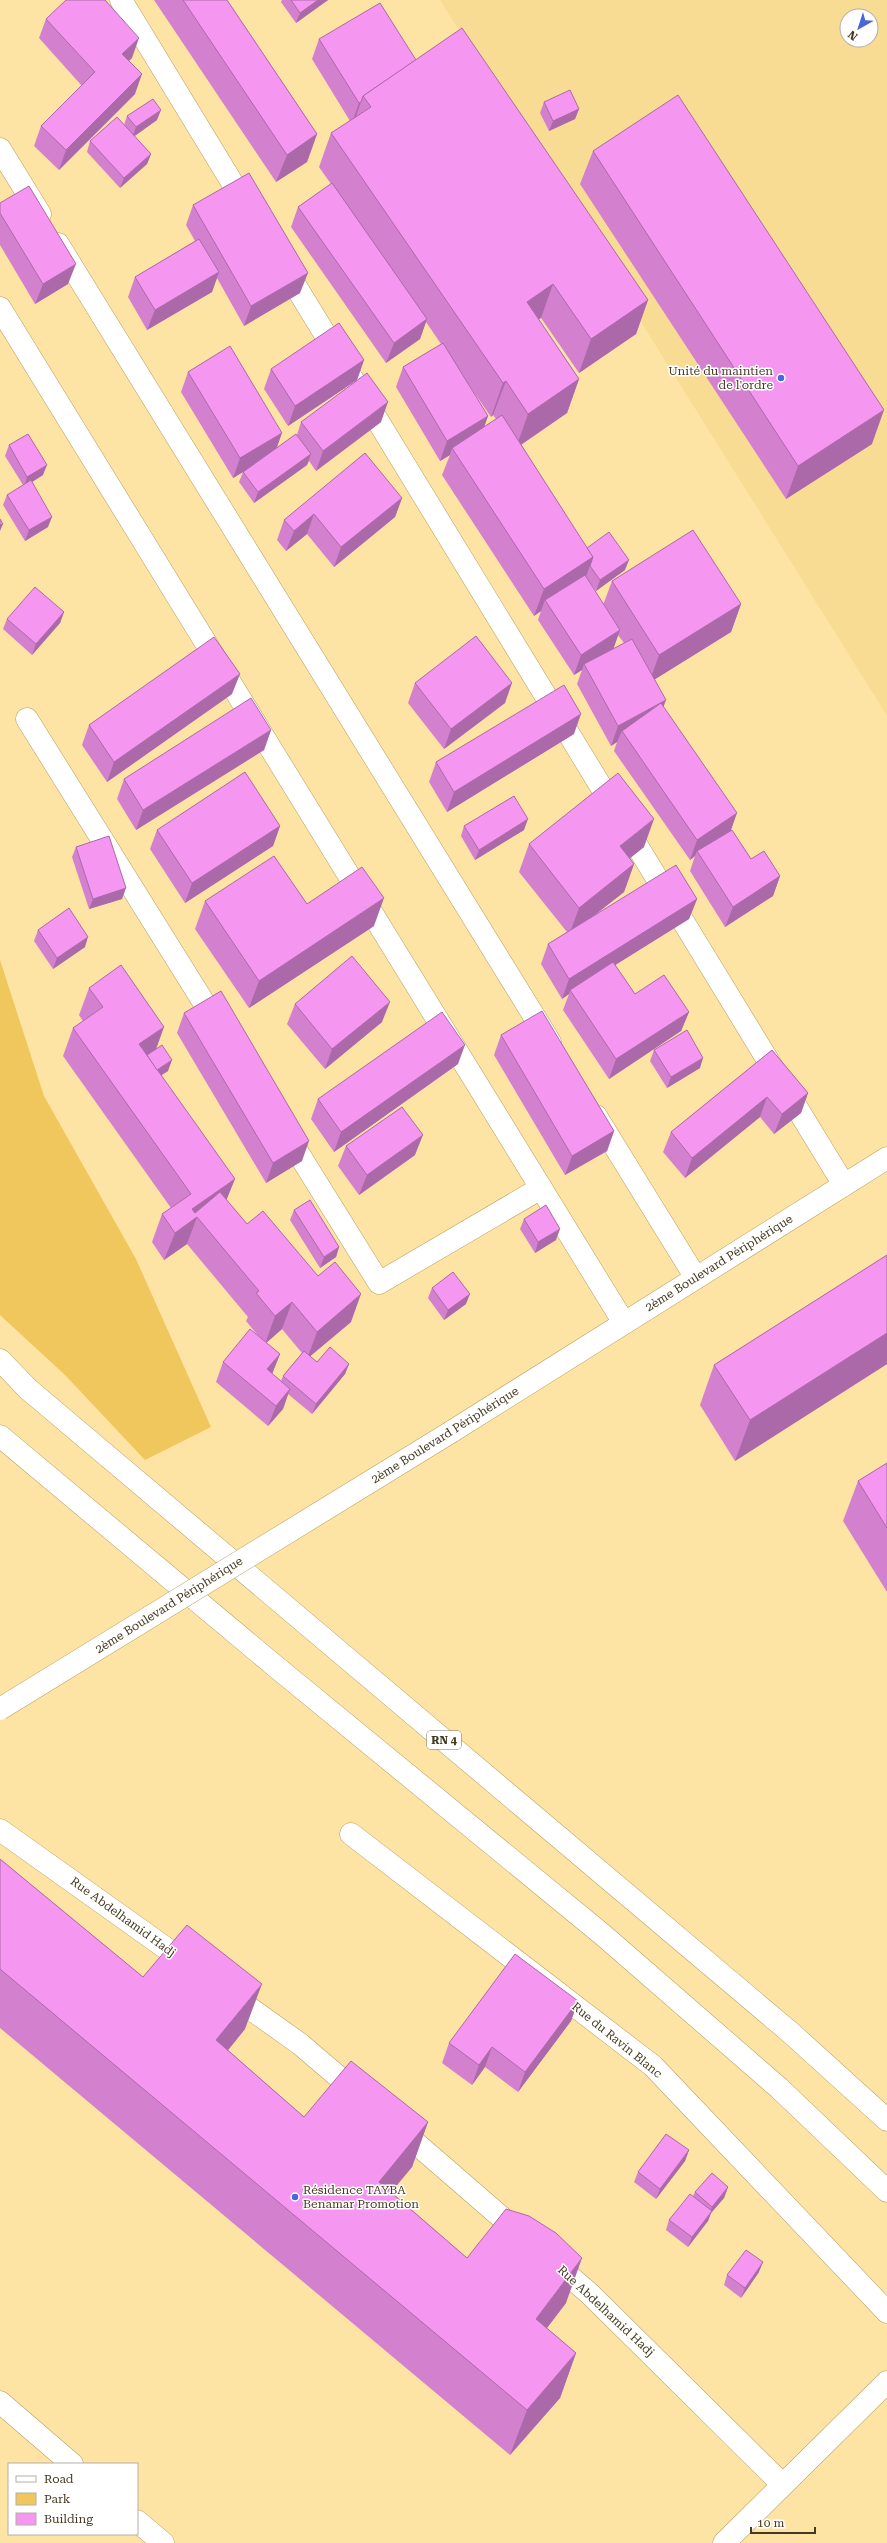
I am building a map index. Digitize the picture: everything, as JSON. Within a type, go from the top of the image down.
[{"type":"main road","points":[[121,0],[258,225]]},
{"type":"main road","points":[[0,149],[562,1060]]},
{"type":"main road","points":[[275,252],[844,1185]]},
{"type":"main road","points":[[0,308],[624,1323]]},
{"type":"main road","points":[[27,719],[228,1041]]},
{"type":"main road","points":[[587,1101],[696,1278]]},
{"type":"main road","points":[[274,1115],[379,1283],[541,1188]]},
{"type":"main road","name":"2ème Boulevard Périphérique","points":[[0,1709],[451,1432],[887,1158]]},
{"type":"main road","name":"RN 4","points":[[0,1360],[34,1394],[791,2033],[887,2120]]},
{"type":"main road","points":[[0,1436],[275,1666],[602,1935],[779,2088],[887,2191]]},
{"type":"main road","name":"Rue Abdelhamid Hadj","points":[[0,1830],[300,2044],[590,2294],[782,2484]]},
{"type":"main road","name":"Rue du Ravin Blanc","points":[[351,1834],[653,2066],[887,2312]]},
{"type":"main road","points":[[724,2543],[782,2484],[887,2382]]},
{"type":"main road","points":[[0,2402],[71,2463]]},
{"type":"main road","points":[[138,2521],[163,2543]]},
{"type":"shaded area","name":"Unité du maintien de l'ordre","points":[[440,0],[887,0],[887,716]]},
{"type":"green space","points":[[0,960],[44,1096],[136,1259],[211,1427],[145,1460],[65,1375],[0,1315]]},
{"type":"building","points":[[66,0],[105,0],[139,38],[122,54],[142,74],[66,150],[41,126],[95,72],[46,19]]},
{"type":"building","points":[[183,0],[227,0],[317,134],[287,155]]},
{"type":"building","points":[[291,0],[318,0],[300,13]]},
{"type":"building","points":[[380,3],[416,60],[363,96],[361,102],[359,103],[319,39]]},
{"type":"building","points":[[462,28],[648,300],[591,339],[553,284],[527,302],[579,379],[528,414],[506,381],[503,383],[331,133],[371,107],[363,96]]},
{"type":"building","points":[[570,90],[579,109],[553,121],[544,102]]},
{"type":"building","points":[[678,95],[884,410],[798,466],[593,151]]},
{"type":"building","points":[[153,99],[161,110],[136,127],[127,116]]},
{"type":"building","points":[[117,117],[151,154],[124,178],[90,141]]},
{"type":"building","points":[[249,173],[308,273],[251,306],[193,205]]},
{"type":"building","points":[[332,183],[427,319],[394,343],[298,207]]},
{"type":"building","points":[[29,186],[76,264],[43,284],[0,213],[0,203]]},
{"type":"building","points":[[199,239],[219,272],[155,310],[135,277]]},
{"type":"building","points":[[339,323],[364,360],[295,406],[271,369]]},
{"type":"building","points":[[443,343],[488,416],[447,441],[403,367]]},
{"type":"building","points":[[230,346],[282,433],[240,458],[188,372]]},
{"type":"building","points":[[367,373],[388,402],[323,451],[301,422]]},
{"type":"building","points":[[502,415],[593,557],[544,589],[452,448]]},
{"type":"building","points":[[28,434],[47,465],[27,477],[9,445]]},
{"type":"building","points":[[296,434],[311,454],[258,492],[243,472]]},
{"type":"building","points":[[365,453],[402,498],[341,547],[314,514],[294,531],[284,520]]},
{"type":"building","points":[[31,480],[52,517],[29,530],[7,495]]},
{"type":"building","points":[[693,530],[741,604],[659,655],[612,581]]},
{"type":"building","points":[[609,532],[629,560],[600,580],[590,566],[593,557],[587,548]]},
{"type":"building","points":[[585,575],[620,630],[581,655],[545,600]]},
{"type":"building","points":[[35,587],[64,612],[36,644],[7,619]]},
{"type":"building","points":[[476,636],[512,683],[451,729],[415,683]]},
{"type":"building","points":[[214,637],[240,674],[114,762],[89,725]]},
{"type":"building","points":[[632,639],[666,700],[618,726],[584,664]]},
{"type":"building","points":[[564,685],[581,714],[454,792],[436,762]]},
{"type":"building","points":[[251,698],[271,730],[143,810],[124,779]]},
{"type":"building","points":[[661,703],[737,813],[697,840],[622,731]]},
{"type":"building","points":[[245,772],[280,826],[192,883],[157,830]]},
{"type":"building","points":[[618,773],[654,819],[620,846],[634,864],[579,908],[529,844]]},
{"type":"building","points":[[514,796],[528,819],[479,850],[464,826]]},
{"type":"building","points":[[732,830],[751,859],[764,851],[780,876],[733,907],[697,851]]},
{"type":"building","points":[[109,836],[126,888],[93,899],[76,847]]},
{"type":"building","points":[[274,856],[307,904],[362,867],[384,898],[259,981],[205,901]]},
{"type":"building","points":[[676,865],[697,899],[569,979],[548,944]]},
{"type":"building","points":[[69,908],[88,937],[57,958],[38,930]]},
{"type":"building","points":[[352,956],[390,1002],[332,1049],[295,1004]]},
{"type":"building","points":[[613,962],[635,994],[664,975],[689,1012],[616,1059],[570,990]]},
{"type":"building","points":[[121,965],[164,1027],[139,1044],[235,1179],[192,1209],[195,1213],[220,1192],[247,1224],[263,1211],[318,1276],[335,1262],[361,1294],[317,1332],[292,1302],[275,1316],[256,1293],[259,1291],[197,1217],[175,1233],[162,1214],[191,1194],[73,1028],[103,1007],[89,988]]},
{"type":"building","points":[[221,991],[309,1141],[273,1163],[184,1013]]},
{"type":"building","points":[[542,1011],[614,1131],[572,1156],[501,1035]]},
{"type":"building","points":[[442,1012],[465,1045],[341,1132],[318,1099]]},
{"type":"building","points":[[687,1030],[703,1058],[671,1077],[654,1050]]},
{"type":"building","points":[[162,1045],[172,1060],[157,1070],[147,1055]]},
{"type":"building","points":[[772,1050],[808,1093],[782,1114],[767,1097],[692,1158],[671,1132]]},
{"type":"building","points":[[402,1107],[423,1135],[367,1175],[346,1146]]},
{"type":"building","points":[[310,1200],[339,1247],[324,1257],[294,1210]]},
{"type":"building","points":[[546,1205],[560,1229],[538,1242],[524,1219]]},
{"type":"building","points":[[887,1255],[887,1333],[750,1420],[714,1365]]},
{"type":"building","points":[[453,1272],[470,1294],[448,1310],[432,1288]]},
{"type":"building","points":[[250,1329],[280,1354],[267,1369],[290,1389],[276,1406],[223,1362]]},
{"type":"building","points":[[330,1347],[349,1364],[316,1404],[283,1376],[304,1351],[317,1362]]},
{"type":"building","points":[[887,1463],[887,1528],[858,1481]]},
{"type":"building","points":[[0,1859],[143,1977],[187,1925],[262,1984],[216,2040],[304,2117],[351,2061],[428,2122],[379,2182],[467,2258],[506,2209],[529,2216],[556,2233],[582,2258],[536,2319],[576,2353],[527,2410],[0,1969]]},
{"type":"building","points":[[515,1954],[578,2001],[525,2072],[492,2047],[479,2065],[449,2043]]},
{"type":"building","points":[[666,2134],[689,2150],[660,2189],[638,2172]]},
{"type":"building","points":[[712,2173],[728,2187],[712,2207],[695,2192]]},
{"type":"building","points":[[690,2194],[712,2211],[692,2237],[669,2220]]},
{"type":"building","points":[[746,2250],[763,2262],[745,2288],[727,2275]]},
{"type":"place","name":"Unité du maintien de l'ordre","points":[[781,378]]},
{"type":"place","name":"Résidence TAYBA Benamar Promotion","points":[[295,2197]]}]
